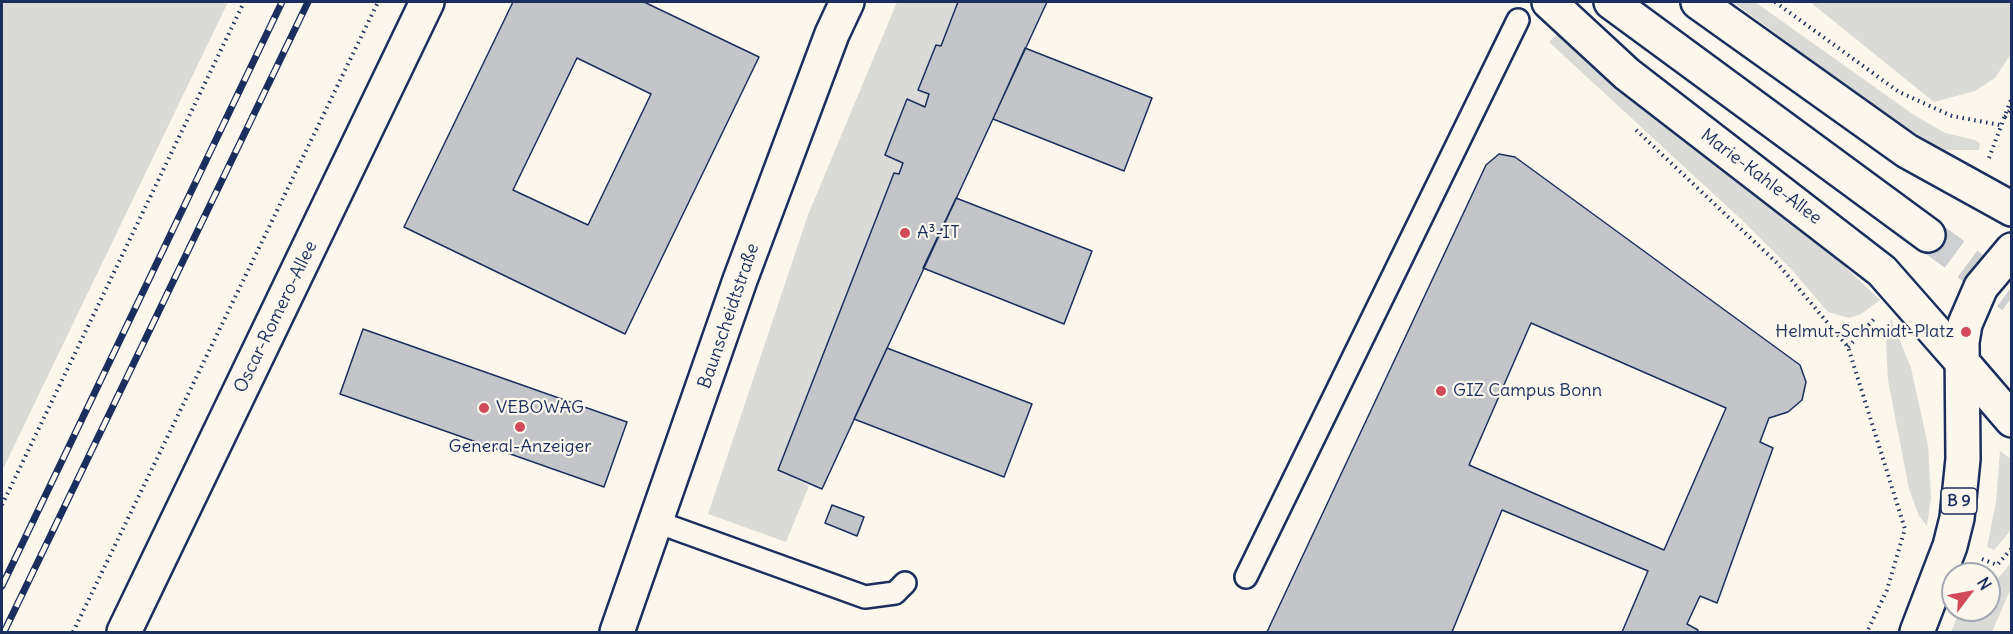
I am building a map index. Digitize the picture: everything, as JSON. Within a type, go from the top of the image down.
[{"type":"street","name":"Oscar-Romero-Allee","points":[[124,633],[427,2]]},
{"type":"street","name":"Baunscheidtstraße","points":[[617,633],[740,280],[832,34],[847,2]]},
{"type":"street","name":"Marie-Kahle-Allee","points":[[1549,2],[1627,74],[1882,272],[2012,420]]},
{"type":"street","points":[[1611,2],[1928,235]]},
{"type":"street","points":[[1698,2],[1907,151],[2012,209]]},
{"type":"street","name":"B 9","points":[[1917,633],[1947,555],[1957,518],[1963,459],[1962,342],[1971,306],[1981,287],[2012,250]]},
{"type":"lane","points":[[1246,577],[1518,20]]},
{"type":"lane","points":[[657,522],[865,597],[895,593],[905,583]]},
{"type":"path","points":[[2,505],[244,2]]},
{"type":"path","points":[[73,633],[378,2]]},
{"type":"path","points":[[1775,2],[1899,92],[1952,116],[2000,125]]},
{"type":"path","points":[[1994,146],[2012,97]]},
{"type":"path","points":[[2000,125],[2012,108]]},
{"type":"path","points":[[1632,126],[1778,264],[1848,347],[1905,528],[1887,590],[1867,633]]},
{"type":"path","points":[[1848,347],[1876,316]]},
{"type":"path","points":[[1982,559],[1997,565],[2012,548]]},
{"type":"shaded area","points":[[2,2],[228,2],[2,471]]},
{"type":"shaded area","points":[[897,2],[958,2],[941,46],[936,45],[919,90],[929,94],[925,107],[907,100],[885,154],[903,163],[899,174],[894,173],[778,469],[809,486],[786,542],[708,514],[808,215]]},
{"type":"shaded area","points":[[1733,2],[1755,2],[1914,115],[1945,133],[1975,140],[1980,144],[1979,150],[1945,150],[1931,143],[1888,116]]},
{"type":"shaded area","points":[[1810,2],[2011,2],[2011,54],[1995,78],[1975,91],[1934,102]]},
{"type":"shaded area","points":[[1559,32],[1839,261],[1880,300],[1861,314],[1849,318],[1828,312],[1791,269],[1744,222],[1549,42]]},
{"type":"shaded area","points":[[1891,318],[1911,368],[1928,445],[1931,498],[1927,526],[1919,516],[1909,489],[1888,380],[1886,343]]},
{"type":"shaded area","points":[[2000,451],[2011,459],[2011,530],[1994,550],[1987,547],[1996,502]]},
{"type":"shaded area","points":[[2011,563],[2011,588],[2001,611],[2001,575]]},
{"type":"shaded area","points":[[1955,622],[1996,622],[1992,632],[1951,632]]},
{"type":"building","points":[[513,2],[644,2],[759,57],[625,334],[404,227]],"holes":[[[577,58],[651,94],[588,225],[513,190]]]},
{"type":"building","name":"A³-IT","points":[[958,2],[1047,2],[822,489],[778,470],[894,173],[899,174],[903,163],[885,155],[907,99],[925,107],[929,94],[918,90],[936,45],[941,46]]},
{"type":"building","points":[[1025,48],[1152,98],[1124,171],[993,119]]},
{"type":"building","name":"GIZ Campus Bonn","points":[[1499,154],[1515,157],[1800,365],[1806,382],[1802,400],[1788,412],[1769,418],[1760,442],[1773,448],[1717,603],[1700,596],[1687,624],[1698,630],[1697,632],[1622,632],[1648,571],[1502,510],[1452,632],[1267,632],[1486,165]],"holes":[[[1531,323],[1726,408],[1664,550],[1469,465]]]},
{"type":"building","points":[[956,198],[1092,251],[1064,324],[923,268]]},
{"type":"building","name":"VEBOWAG","points":[[363,329],[627,422],[604,487],[340,394]]},
{"type":"building","points":[[887,348],[1032,404],[1004,477],[854,419]]},
{"type":"building","points":[[832,505],[864,517],[857,536],[825,523]]},
{"type":"tunnel","points":[[1928,235],[2012,297]]},
{"type":"railway","points":[[2,586],[282,2]]},
{"type":"railway","points":[[4,632],[308,2]]},
{"type":"place","name":"A³-IT","points":[[905,233]]},
{"type":"place","name":"Helmut-Schmidt-Platz","points":[[1966,332]]},
{"type":"place","name":"GIZ Campus Bonn","points":[[1441,391]]},
{"type":"place","name":"VEBOWAG","points":[[484,408]]},
{"type":"place","name":"General-Anzeiger","points":[[520,427]]}]
